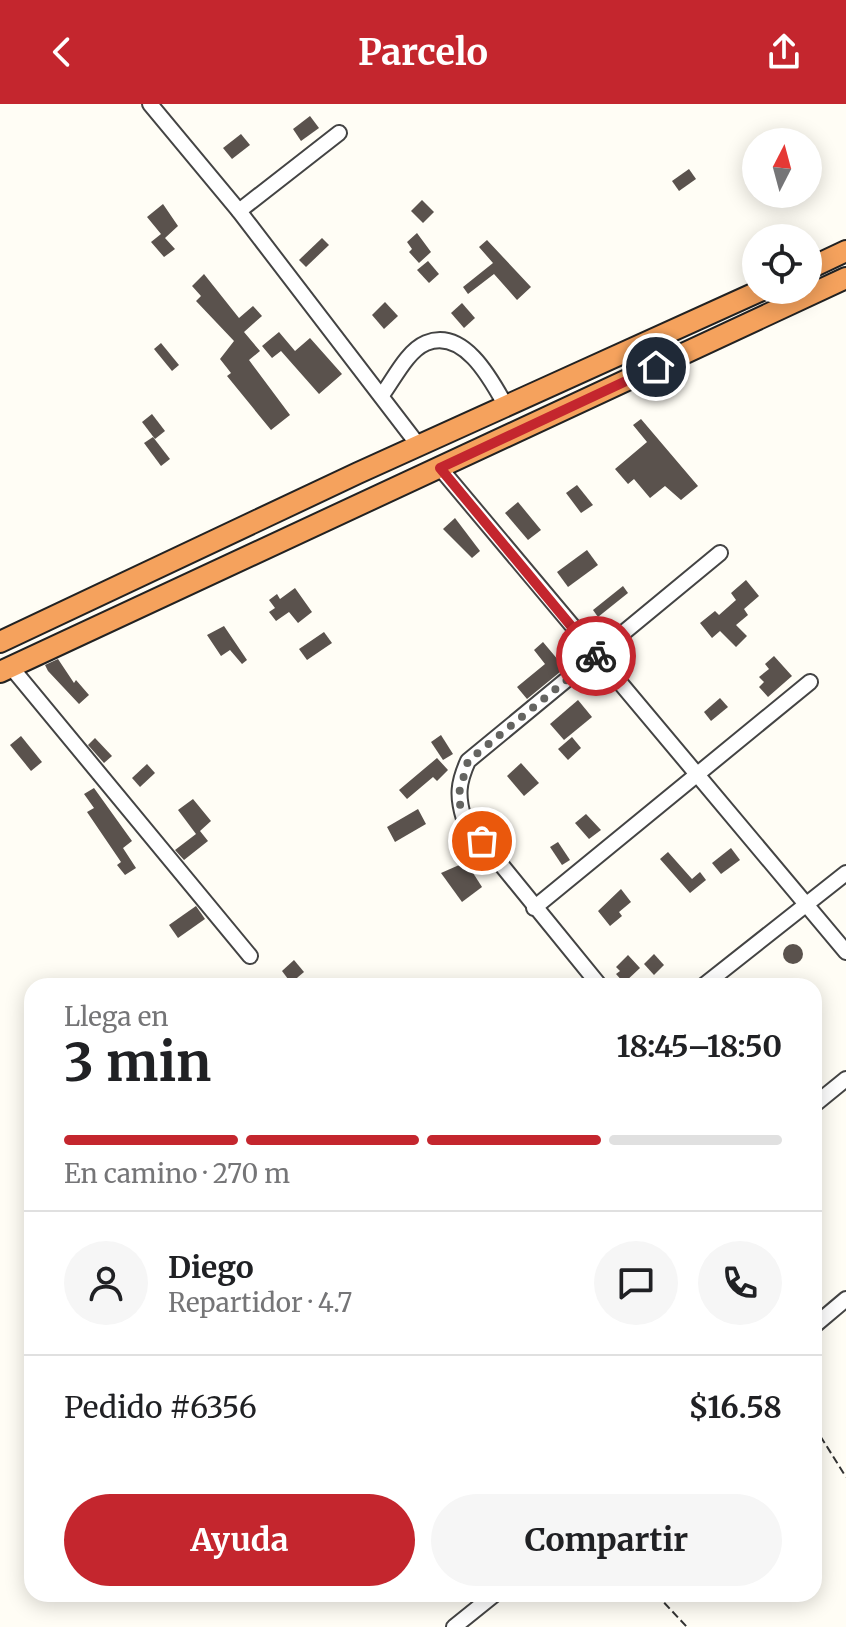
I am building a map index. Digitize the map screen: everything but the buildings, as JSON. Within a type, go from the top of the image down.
[{"type":"highway","points":[[822,262],[846,251]]},
{"type":"highway","points":[[6,670],[846,278]]},
{"type":"highway","points":[[0,642],[742,299]]},
{"type":"street","points":[[150,104],[239,211],[419,446]]},
{"type":"street","points":[[239,211],[339,133]]},
{"type":"street","points":[[382,395],[409,357],[426,343],[442,342],[467,351],[486,368],[507,408]]},
{"type":"street","points":[[440,468],[846,952]]},
{"type":"street","points":[[593,978],[464,819],[458,797],[461,778],[468,761],[720,553]]},
{"type":"street","points":[[6,670],[250,956]]},
{"type":"street","points":[[534,908],[810,682]]},
{"type":"street","points":[[713,978],[846,873]]},
{"type":"street","points":[[822,1098],[846,1079]]},
{"type":"street","points":[[822,1319],[846,1299]]},
{"type":"street","points":[[454,1627],[485,1602]]},
{"type":"path","points":[[822,1439],[846,1477]]},
{"type":"path","points":[[664,1602],[687,1627]]},
{"type":"way so far","points":[[482,841],[464,819],[458,797],[468,761],[596,656]]},
{"type":"route","points":[[596,656],[440,468],[656,367]]}]
